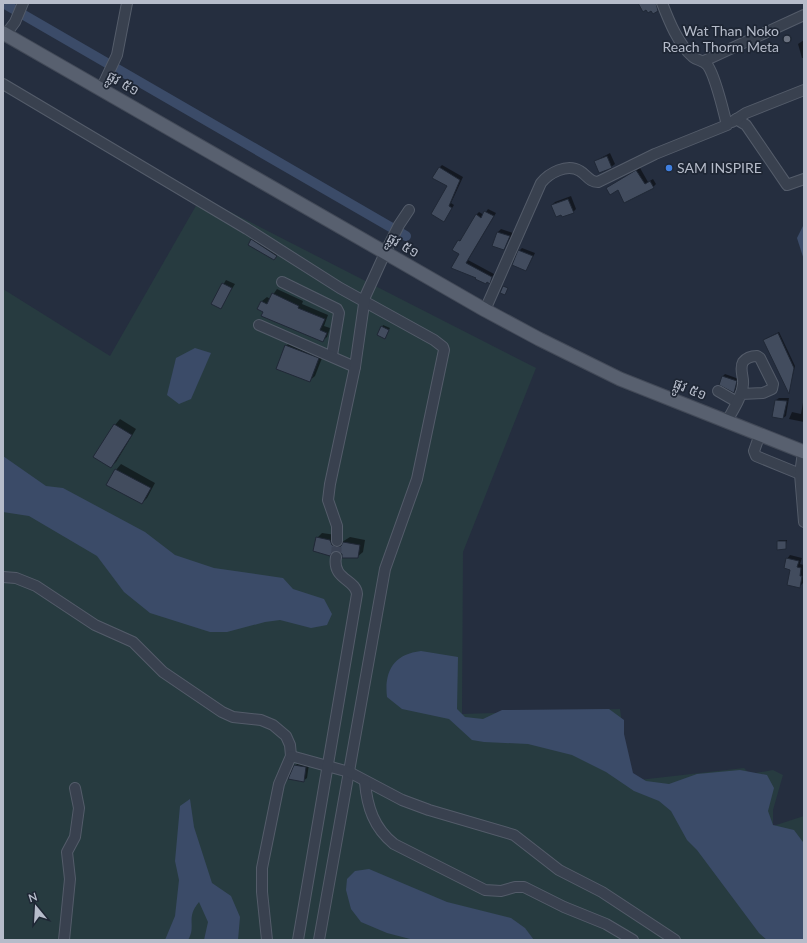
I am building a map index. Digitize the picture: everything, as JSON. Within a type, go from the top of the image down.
[{"type":"main road","name":"ផ្លូវ ៥១","points":[[5,33],[384,256],[539,339],[620,378],[727,421],[757,443],[802,462]]},
{"type":"street","points":[[5,33],[16,19],[23,3]]},
{"type":"street","points":[[101,89],[117,56],[127,3]]},
{"type":"street","points":[[662,3],[672,27],[686,48],[693,56],[704,61],[712,73],[727,125]]},
{"type":"street","points":[[704,61],[804,16]]},
{"type":"street","points":[[3,84],[247,229],[364,302],[439,342],[443,347],[445,354],[417,479],[385,569],[319,940]]},
{"type":"street","points":[[485,310],[541,183],[546,176],[562,170],[579,170],[592,181],[598,182],[655,154],[727,125],[766,104],[804,90]]},
{"type":"street","points":[[736,119],[746,125],[788,185],[804,179]]},
{"type":"street","points":[[337,541],[337,526],[328,500],[330,484],[355,367],[364,302],[393,236],[409,210]]},
{"type":"street","points":[[282,282],[337,309],[339,313],[332,356]]},
{"type":"street","points":[[259,325],[355,367]]},
{"type":"street","points":[[718,391],[739,398],[727,421]]},
{"type":"street","points":[[757,443],[759,458],[802,462],[804,522]]},
{"type":"street","points":[[298,940],[357,594],[355,589],[337,572],[335,567],[336,557]]},
{"type":"street","points":[[3,577],[16,578],[36,586],[95,625],[133,642],[163,672],[222,712],[233,717],[261,720],[272,725],[286,736],[290,745],[291,756],[279,784],[262,868],[261,886],[267,940]]},
{"type":"street","points":[[291,756],[348,772],[402,800],[429,810],[514,835],[563,872],[602,892],[670,938]]},
{"type":"street","points":[[365,782],[366,794],[373,818],[384,837],[394,844],[485,890],[501,891],[520,887],[532,890],[564,907],[606,924],[633,940]]},
{"type":"street","points":[[64,940],[70,878],[67,852],[75,837],[79,808],[75,788]]},
{"type":"green space","points":[[201,197],[536,368],[463,552],[462,714],[620,709],[630,781],[744,768],[750,774],[773,770],[783,775],[773,810],[773,826],[804,816],[804,940],[3,940],[3,289],[110,356]]},
{"type":"water","points":[[804,224],[804,260],[797,238]]},
{"type":"water","points":[[195,348],[211,353],[191,399],[179,404],[167,395],[176,358]]},
{"type":"water","points":[[3,456],[46,486],[63,488],[145,532],[175,555],[214,568],[283,578],[293,589],[324,599],[332,614],[327,625],[311,628],[280,620],[265,622],[227,632],[210,632],[150,613],[124,592],[97,556],[29,516],[3,512]]},
{"type":"water","points":[[421,651],[458,657],[457,709],[465,717],[483,719],[502,710],[609,709],[624,720],[624,734],[633,773],[646,781],[669,784],[697,774],[740,770],[767,775],[774,788],[768,811],[773,825],[794,830],[803,842],[804,940],[767,940],[759,933],[697,850],[687,840],[671,811],[659,801],[634,791],[606,772],[572,755],[528,744],[472,740],[449,719],[402,709],[387,697],[386,688],[389,672],[393,665],[404,656]]},
{"type":"water","points":[[190,799],[194,827],[212,883],[231,896],[240,917],[238,940],[204,940],[208,922],[199,902],[193,913],[192,930],[188,940],[165,940],[175,916],[179,880],[175,861],[180,806]]},
{"type":"water","points":[[369,869],[447,902],[511,918],[525,928],[534,940],[414,940],[387,933],[361,922],[351,909],[346,890],[347,879],[355,871]]},
{"type":"building","points":[[638,3],[656,3],[658,11],[653,14],[651,11],[648,13],[646,10],[643,12]]},
{"type":"building","points":[[607,156],[612,168],[599,173],[594,161]]},
{"type":"building","points":[[439,167],[460,180],[449,206],[452,208],[444,222],[431,214],[447,186],[432,178]]},
{"type":"building","points":[[636,170],[645,184],[650,181],[654,188],[624,203],[618,190],[610,195],[606,188]]},
{"type":"building","points":[[568,199],[574,213],[562,217],[561,215],[556,217],[551,205]]},
{"type":"building","points":[[484,211],[494,216],[466,263],[492,277],[490,284],[487,282],[486,284],[475,279],[476,278],[451,268],[459,254],[452,250],[458,240],[460,241],[476,214],[481,218]]},
{"type":"building","points":[[497,232],[510,236],[504,250],[492,246]]},
{"type":"building","points":[[251,239],[277,256],[274,260],[248,245]]},
{"type":"building","points":[[518,250],[533,256],[526,271],[512,265]]},
{"type":"building","points":[[222,283],[232,288],[221,309],[211,304]]},
{"type":"building","points":[[503,286],[508,288],[505,295],[500,293]]},
{"type":"building","points":[[272,293],[299,306],[298,308],[325,319],[320,330],[327,333],[323,342],[261,316],[263,312],[257,309],[261,301],[267,304]]},
{"type":"building","points":[[381,326],[389,330],[385,339],[377,335]]},
{"type":"building","points":[[778,333],[794,368],[789,394],[763,340]]},
{"type":"building","points":[[285,345],[319,358],[310,382],[276,369]]},
{"type":"building","points":[[722,376],[737,381],[734,393],[719,385]]},
{"type":"building","points":[[775,400],[787,401],[783,419],[772,417]]},
{"type":"building","points":[[114,424],[132,435],[111,468],[93,457]]},
{"type":"building","points":[[115,469],[151,488],[142,504],[106,485]]},
{"type":"building","points":[[316,537],[330,540],[332,545],[337,547],[341,546],[343,542],[360,545],[358,558],[342,558],[342,554],[337,551],[333,551],[330,556],[313,551]]},
{"type":"building","points":[[777,541],[786,541],[786,549],[777,550]]},
{"type":"building","points":[[786,558],[799,561],[797,567],[801,568],[800,576],[802,576],[800,588],[787,585],[790,570],[784,568]]},
{"type":"building","points":[[294,765],[306,767],[304,782],[288,779]]},
{"type":"waterway","points":[[3,3],[406,236]]},
{"type":"tunnel","points":[[336,557],[337,541]]},
{"type":"place","name":"Wat Than Noko Reach Thorm Meta","points":[[787,39]]},
{"type":"place","name":"SAM INSPIRE","points":[[669,168]]}]
